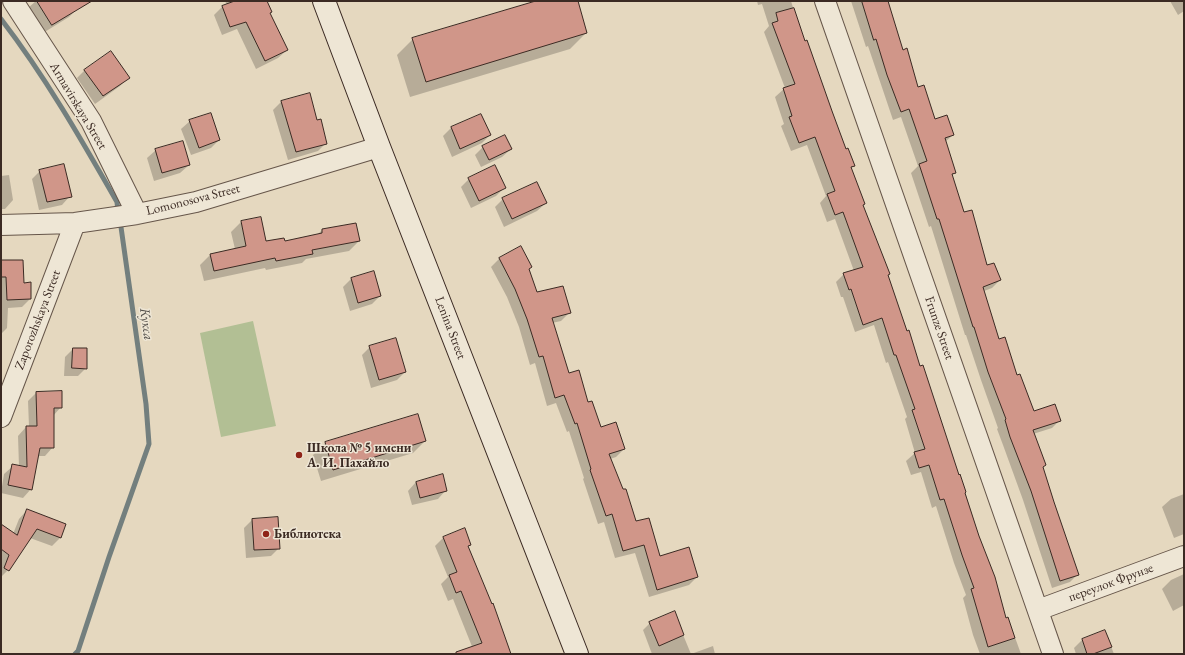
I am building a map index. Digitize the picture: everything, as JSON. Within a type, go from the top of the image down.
[{"type":"street","name":"Armavirskaya Street","points":[[13,1],[90,121],[125,216]]},
{"type":"street","name":"Lenina Street","points":[[324,1],[379,147],[577,654]]},
{"type":"street","name":"Frunze Street","points":[[825,1],[1053,654]]},
{"type":"street","name":"Lomonosova Street","points":[[1,225],[75,223],[125,216],[196,202],[379,147]]},
{"type":"street","name":"Zaporozhskaya Street","points":[[1,417],[75,223]]},
{"type":"street","name":"переулок Фрунзе","points":[[1038,610],[1184,556]]},
{"type":"green space","points":[[253,321],[276,426],[221,437],[200,333]]},
{"type":"building","points":[[37,1],[92,1],[52,25]]},
{"type":"building","points":[[235,1],[267,1],[272,12],[270,13],[288,50],[265,61],[246,22],[230,27],[222,6]]},
{"type":"building","points":[[536,1],[578,1],[587,33],[426,82],[412,38]]},
{"type":"building","points":[[862,1],[888,1],[903,50],[907,48],[918,87],[924,85],[935,119],[947,115],[954,135],[945,138],[956,173],[952,174],[964,212],[972,210],[987,265],[994,263],[1001,280],[983,287],[999,339],[1005,337],[1017,375],[1020,374],[1034,411],[1055,404],[1061,421],[1033,430],[1046,465],[1043,467],[1079,575],[1060,581],[1031,491],[1010,437],[1006,419],[988,372],[939,219],[937,219],[919,164],[927,161],[909,109],[901,112],[887,75],[876,39],[874,40]]},
{"type":"building","points":[[794,8],[846,149],[848,148],[855,166],[851,167],[865,204],[863,205],[890,274],[888,275],[907,331],[909,330],[920,366],[923,365],[966,492],[965,493],[979,536],[995,577],[1006,618],[1008,617],[1015,638],[988,647],[971,589],[974,588],[944,499],[940,500],[929,465],[919,468],[914,452],[925,449],[912,410],[915,409],[896,355],[894,355],[882,318],[863,325],[851,289],[849,290],[843,273],[863,267],[843,212],[835,215],[827,194],[835,191],[815,137],[799,143],[789,117],[792,116],[783,88],[795,84],[772,23],[778,21],[776,13]]},
{"type":"building","points":[[111,51],[130,78],[103,96],[84,70]]},
{"type":"building","points":[[310,93],[317,120],[321,119],[327,144],[296,152],[281,101]]},
{"type":"building","points":[[211,113],[220,140],[199,148],[189,120]]},
{"type":"building","points":[[481,114],[491,135],[460,149],[451,127]]},
{"type":"building","points":[[505,135],[512,149],[489,160],[482,146]]},
{"type":"building","points":[[183,141],[190,165],[162,173],[155,149]]},
{"type":"building","points":[[64,164],[72,197],[47,202],[39,170]]},
{"type":"building","points":[[495,165],[506,188],[479,201],[468,178]]},
{"type":"building","points":[[537,182],[547,203],[512,219],[502,198]]},
{"type":"building","points":[[261,217],[266,241],[284,238],[285,241],[322,233],[322,229],[356,223],[360,241],[312,250],[313,254],[276,261],[275,258],[214,271],[210,254],[246,246],[241,221]]},
{"type":"building","points":[[521,246],[532,267],[529,269],[537,292],[563,286],[571,313],[552,318],[569,373],[579,370],[588,402],[592,401],[601,427],[616,422],[625,449],[609,454],[623,489],[626,489],[636,521],[649,518],[660,556],[689,547],[698,577],[657,590],[644,545],[623,551],[612,514],[606,516],[590,470],[591,469],[577,423],[575,424],[564,395],[555,398],[543,356],[539,357],[527,319],[515,289],[499,258]]},
{"type":"building","points":[[1,260],[23,260],[24,283],[31,282],[31,299],[7,300],[6,277],[1,277]]},
{"type":"building","points":[[374,271],[381,296],[358,303],[351,278]]},
{"type":"building","points":[[396,338],[406,372],[379,380],[369,346]]},
{"type":"building","points":[[73,348],[87,348],[87,369],[72,368]]},
{"type":"building","points":[[62,391],[62,408],[54,408],[54,448],[40,448],[32,490],[8,485],[12,464],[27,467],[26,426],[37,426],[36,392]]},
{"type":"building","points":[[418,414],[426,441],[333,470],[325,442]]},
{"type":"building","points":[[443,474],[447,491],[420,498],[416,482]]},
{"type":"building","points":[[27,509],[66,524],[61,538],[37,529],[9,571],[4,568],[9,555],[1,549],[1,524],[17,535]]},
{"type":"building","name":"Библиотека","points":[[278,517],[280,549],[254,550],[252,519]]},
{"type":"building","points":[[465,528],[471,545],[468,546],[492,604],[493,603],[511,654],[456,654],[456,652],[482,643],[461,591],[456,593],[449,575],[457,572],[443,537]]},
{"type":"building","points":[[675,611],[684,635],[659,646],[649,622]]},
{"type":"building","points":[[1105,630],[1112,647],[1093,654],[1087,654],[1082,639]]},
{"type":"waterway","name":"Кукса","points":[[1,19],[48,85],[76,131],[117,202],[118,212]]},
{"type":"waterway","name":"Кукса","points":[[75,654],[78,651],[149,444],[146,404],[120,220]]},
{"type":"place","name":"Школа № 5 имени А. И. Пахайло","points":[[299,455]]},
{"type":"place","name":"Библиотека","points":[[266,534]]}]
